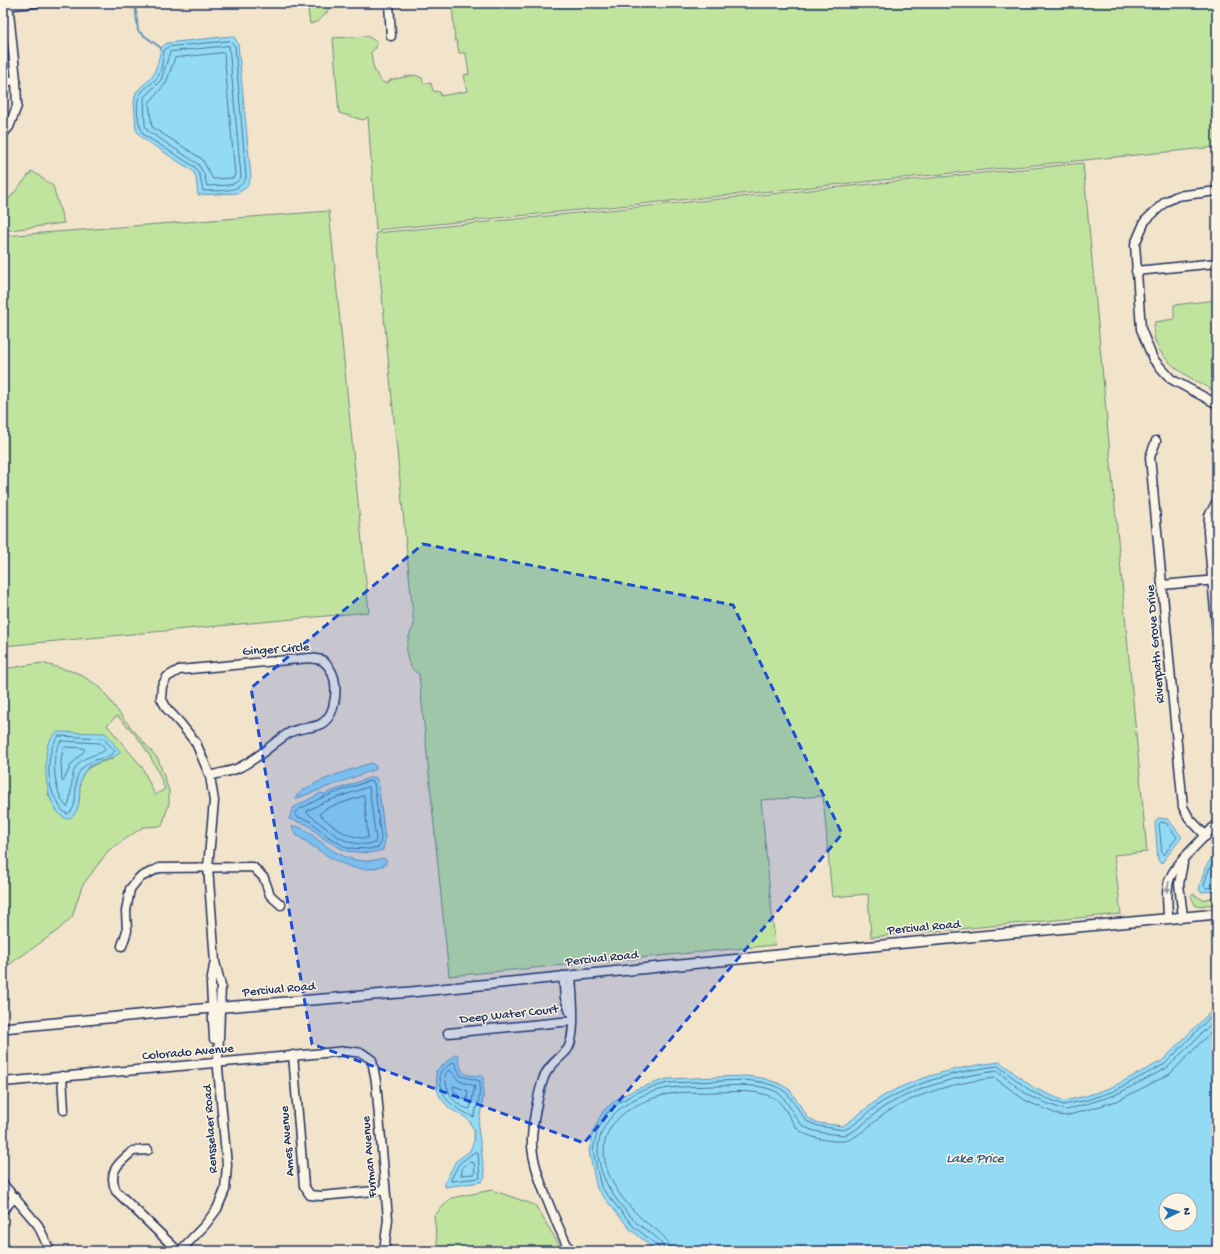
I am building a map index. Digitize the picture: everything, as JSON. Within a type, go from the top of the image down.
[{"type":"street","points":[[3,134],[9,127],[17,106],[16,80],[6,5],[36,3]]},
{"type":"street","points":[[388,3],[391,36]]},
{"type":"street","points":[[3,82],[16,80]]},
{"type":"street","points":[[1217,191],[1177,196],[1165,202],[1145,221],[1135,244],[1141,329],[1153,359],[1171,379],[1217,404]]},
{"type":"street","points":[[1136,271],[1217,262]]},
{"type":"street","name":"Riverpath Grove Drive","points":[[1156,441],[1150,457],[1183,807],[1189,818],[1206,836]]},
{"type":"street","points":[[1217,501],[1209,516],[1208,532],[1215,580],[1217,631]]},
{"type":"street","points":[[1162,585],[1215,580]]},
{"type":"street","name":"Ginger Circle","points":[[162,686],[167,677],[179,670],[310,658],[322,660],[330,669],[333,678],[335,700],[333,712],[325,721],[319,725],[291,732],[254,759],[236,769],[210,776]]},
{"type":"street","name":"Rensselaer Road","points":[[162,686],[161,698],[167,709],[196,744],[210,776],[214,801],[208,868],[215,962],[221,986],[216,1008],[218,1062],[227,1165],[225,1190],[217,1209],[206,1225],[179,1251]]},
{"type":"street","points":[[1168,918],[1167,894],[1170,878],[1183,860],[1217,823]]},
{"type":"street","points":[[1183,860],[1179,884],[1183,917]]},
{"type":"street","points":[[122,946],[127,931],[126,910],[130,889],[139,878],[159,868],[253,867],[264,878],[270,895],[281,905]]},
{"type":"street","name":"Percival Road","points":[[3,1028],[216,1008],[411,992],[1217,914]]},
{"type":"street","points":[[567,976],[572,1021],[572,1042],[548,1069],[544,1078],[532,1132],[532,1147],[534,1162],[554,1217],[570,1251]]},
{"type":"street","name":"Deep Water Court","points":[[448,1033],[572,1021]]},
{"type":"street","name":"Colorado Avenue","points":[[3,1082],[347,1051],[362,1053],[372,1060]]},
{"type":"street","name":"Ames Avenue","points":[[293,1055],[304,1186],[310,1195],[321,1196],[385,1190]]},
{"type":"street","name":"Furman Avenue","points":[[372,1060],[388,1219],[384,1251]]},
{"type":"street","points":[[62,1076],[64,1110]]},
{"type":"street","points":[[148,1150],[132,1151],[115,1167],[112,1182],[116,1191],[179,1251]]},
{"type":"street","points":[[3,1184],[38,1225],[50,1251]]},
{"type":"street","points":[[3,1210],[15,1197]]},
{"type":"highlighted area","points":[[423,544],[733,605],[842,834],[584,1143],[312,1044],[251,688]]},
{"type":"green space","points":[[307,3],[331,3],[327,12],[319,21],[310,24]]},
{"type":"green space","points":[[452,3],[1217,3],[1217,147],[376,230],[368,117],[363,120],[339,113],[333,38],[367,36],[377,42],[376,48],[371,52],[372,60],[376,73],[384,83],[388,83],[390,80],[415,75],[422,78],[424,84],[431,83],[433,91],[440,92],[441,96],[467,91],[464,75],[469,74],[466,53],[459,53],[457,41],[455,41]]},
{"type":"green space","points":[[1083,163],[1147,852],[1114,855],[1121,914],[871,937],[868,894],[832,897],[823,796],[761,800],[775,945],[449,976],[419,674],[410,665],[407,652],[407,645],[414,626],[376,233]]},
{"type":"green space","points":[[32,171],[53,186],[64,223],[3,231],[6,220],[3,206]]},
{"type":"green space","points":[[329,211],[369,612],[3,646],[3,236]]},
{"type":"green space","points":[[1217,300],[1217,392],[1195,381],[1173,365],[1157,346],[1154,334],[1155,322],[1174,319],[1174,305]]},
{"type":"green space","points":[[42,663],[78,673],[100,687],[123,718],[158,759],[169,791],[169,803],[162,826],[143,827],[108,851],[82,886],[72,917],[57,931],[3,969],[3,669]],"holes":[[[117,716],[126,724],[140,741],[156,768],[165,789],[155,795],[142,767],[107,725]],[[105,733],[113,759],[96,764],[86,770],[80,784],[79,801],[70,818],[57,811],[48,794],[96,734]]]},
{"type":"green space","points":[[1193,894],[1203,900],[1217,896],[1217,904],[1196,906],[1191,897]]},
{"type":"green space","points":[[492,1190],[535,1205],[563,1251],[438,1251],[434,1216],[451,1198]]},
{"type":"water","points":[[231,36],[235,38],[238,44],[251,177],[247,187],[238,193],[198,195],[196,178],[193,171],[142,138],[136,130],[134,102],[136,92],[153,76],[161,48],[167,43]]},
{"type":"water","points":[[58,732],[105,733],[120,751],[120,753],[116,756],[86,769],[81,779],[76,812],[73,816],[67,819],[60,814],[54,806],[47,786],[46,753],[50,740]]},
{"type":"water","points":[[371,763],[376,766],[376,769],[295,799],[306,788],[341,773]]},
{"type":"water","points":[[372,777],[376,778],[378,781],[385,839],[383,850],[369,853],[346,851],[324,839],[308,825],[289,819],[293,808],[321,793],[324,794]]},
{"type":"water","points":[[1158,818],[1168,819],[1182,837],[1161,864],[1158,860],[1155,822]]},
{"type":"water","points":[[294,826],[306,830],[329,848],[343,856],[351,859],[366,861],[383,858],[386,860],[386,864],[374,868],[362,869],[350,867],[327,856],[296,835],[292,827]]},
{"type":"water","points":[[1217,850],[1217,891],[1201,892],[1199,890],[1205,868]]},
{"type":"water","name":"Lake Price","points":[[1217,1005],[1217,1251],[657,1251],[630,1229],[597,1189],[589,1151],[593,1131],[603,1111],[617,1099],[636,1089],[667,1079],[745,1076],[762,1078],[778,1083],[790,1090],[808,1118],[818,1123],[843,1126],[880,1098],[908,1084],[923,1078],[954,1070],[1000,1062],[1034,1088],[1064,1101],[1086,1096],[1112,1087],[1162,1061]]},
{"type":"water","points":[[456,1054],[458,1055],[460,1066],[466,1074],[481,1075],[483,1078],[483,1099],[478,1127],[485,1177],[481,1182],[445,1187],[445,1182],[456,1161],[470,1151],[474,1141],[474,1130],[468,1119],[449,1108],[440,1097],[437,1090],[436,1071]]},
{"type":"waterway","points":[[135,3],[138,31],[161,48]]}]
